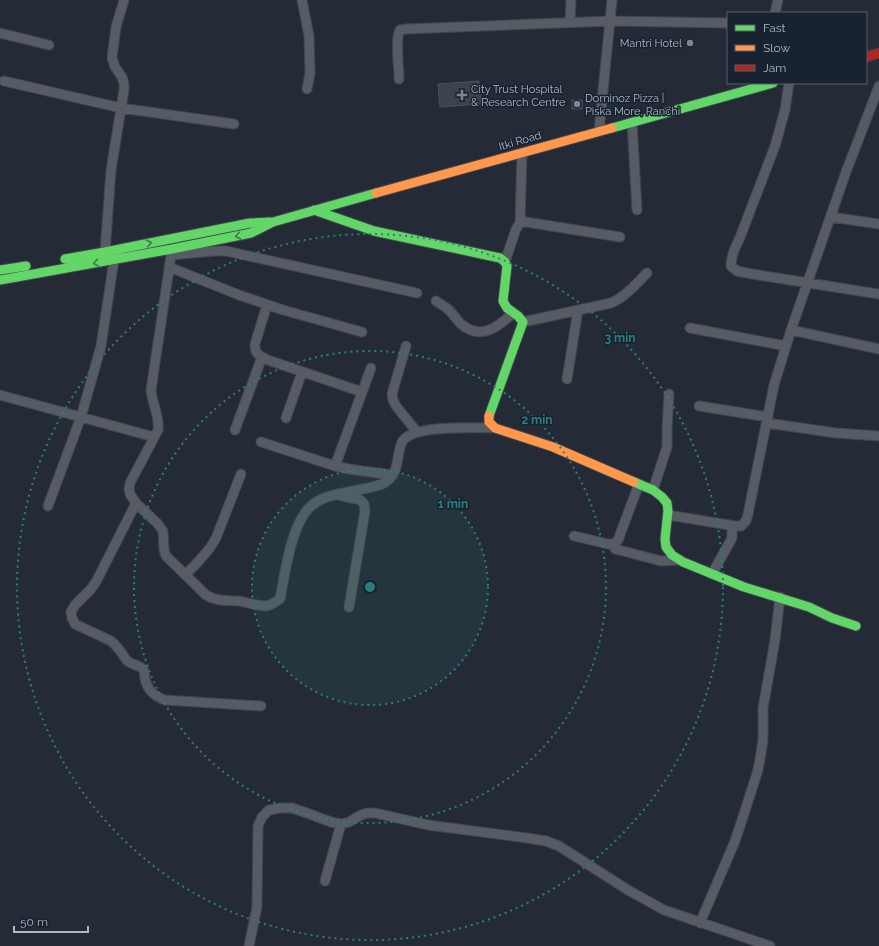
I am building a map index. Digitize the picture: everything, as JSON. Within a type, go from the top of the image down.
[{"type":"street","points":[[105,252],[111,170],[124,90],[122,77],[112,58],[116,27],[124,0]]},
{"type":"street","points":[[302,0],[309,36],[310,72],[307,89]]},
{"type":"street","points":[[570,22],[571,0]]},
{"type":"street","points":[[600,131],[612,0]]},
{"type":"street","points":[[775,12],[778,0]]},
{"type":"street","points":[[399,79],[397,42],[398,32],[400,30],[611,21],[727,23]]},
{"type":"street","points":[[0,33],[49,45]]},
{"type":"street","points":[[867,57],[879,54]]},
{"type":"street","points":[[4,81],[121,108],[234,124]]},
{"type":"street","points":[[789,84],[775,146],[731,258],[731,266],[737,271],[879,294]]},
{"type":"street","name":"Itki Road","points":[[273,222],[760,85]]},
{"type":"street","points":[[668,515],[735,526],[741,526],[746,521],[774,385],[791,330],[846,172],[879,86]]},
{"type":"street","points":[[632,122],[637,210]]},
{"type":"street","points":[[505,262],[516,229],[520,223],[522,153]]},
{"type":"street","points":[[314,210],[374,231],[500,258],[508,266],[503,301],[504,306],[507,310],[521,318],[523,322]]},
{"type":"street","points":[[831,217],[879,224]]},
{"type":"street","points":[[0,270],[105,252],[250,223],[273,222]]},
{"type":"street","points":[[172,252],[251,233],[273,222]]},
{"type":"street","points":[[520,223],[526,222],[620,237]]},
{"type":"street","points":[[0,280],[114,260],[172,252],[214,250],[236,252],[417,293]]},
{"type":"street","points":[[172,252],[151,390],[152,402],[158,418],[158,430],[130,483],[129,489],[130,494],[136,502],[163,531],[164,550],[166,556],[212,599],[265,606],[274,604],[280,599],[290,552],[302,517],[310,507],[335,494],[377,486],[386,482],[397,466],[399,451],[403,441],[408,436],[417,432],[457,428],[495,428]]},
{"type":"street","points":[[48,506],[81,417],[101,346],[114,260]]},
{"type":"street","points":[[170,267],[267,305],[362,332]]},
{"type":"street","points":[[523,322],[611,303],[624,295],[647,273]]},
{"type":"street","points":[[436,301],[448,310],[466,328],[482,332],[500,325],[513,313]]},
{"type":"street","points":[[267,305],[255,344],[255,350],[257,353],[262,357],[302,372],[362,392]]},
{"type":"street","points":[[567,379],[578,310]]},
{"type":"street","points":[[523,322],[489,414],[488,420],[490,425],[553,447],[653,490],[667,503],[668,515],[665,539],[666,546],[672,554],[683,562],[744,587],[809,607],[832,618],[856,626]]},
{"type":"street","points":[[690,328],[786,346]]},
{"type":"street","points":[[791,330],[879,350]]},
{"type":"street","points":[[406,346],[392,394],[396,406],[417,432]]},
{"type":"street","points":[[235,430],[262,357]]},
{"type":"street","points":[[335,466],[371,368]]},
{"type":"street","points":[[286,418],[302,372]]},
{"type":"street","points":[[653,490],[667,447],[669,394]]},
{"type":"street","points":[[0,395],[154,437]]},
{"type":"street","points":[[699,406],[836,433],[879,436]]},
{"type":"street","points":[[261,442],[335,466],[392,475]]},
{"type":"street","points":[[185,575],[210,548],[216,538],[241,474]]},
{"type":"street","points":[[574,536],[614,544],[618,540],[639,484]]},
{"type":"street","points":[[335,494],[360,500],[364,504],[365,511],[349,607]]},
{"type":"street","points":[[136,502],[97,580],[91,589],[75,605],[71,612],[75,624],[116,644],[124,658],[141,667],[144,671],[148,689],[159,698],[165,700],[261,706]]},
{"type":"street","points":[[712,574],[732,538],[732,529],[735,526]]},
{"type":"street","points":[[615,549],[661,561],[680,560]]},
{"type":"street","points":[[700,922],[735,841],[758,770],[762,740],[762,708],[775,640],[780,597]]},
{"type":"street","points":[[249,946],[257,907],[258,826],[262,817],[269,810],[292,808],[331,822],[341,824],[349,822],[367,813],[375,813],[428,826],[546,841],[559,846],[650,903],[664,910],[770,946]]},
{"type":"street","points":[[325,881],[341,824]]},
{"type":"building","points":[[479,81],[481,104],[440,107],[438,84]]},
{"type":"building","name":"Dominoz Pizza | Piska More, Ranchi","points":[[572,100],[582,100],[582,109],[572,109]]},
{"type":"traffic: fast","points":[[612,128],[769,84]]},
{"type":"traffic: fast","points":[[0,280],[251,233],[273,222],[376,193]]},
{"type":"traffic: fast","points":[[314,210],[374,231],[500,258],[505,262],[507,266],[503,301],[507,308],[518,316],[523,322],[489,416]]},
{"type":"traffic: fast","points":[[65,259],[250,223],[270,222]]},
{"type":"traffic: fast","points":[[0,270],[26,266]]},
{"type":"traffic: fast","points":[[634,482],[653,490],[667,503],[668,511],[665,539],[666,547],[672,555],[683,562],[744,587],[809,607],[832,618],[856,626]]},
{"type":"traffic: slow","points":[[376,193],[612,128]]},
{"type":"traffic: slow","points":[[489,416],[489,422],[495,428],[553,447],[634,482]]},
{"type":"traffic: jam","points":[[867,57],[879,53]]},
{"type":"place","name":"Mantri Hotel","points":[[690,43]]},
{"type":"place","name":"City Trust Hospital & Research Centre","points":[[462,95]]},
{"type":"place","name":"Dominoz Pizza | Piska More, Ranchi","points":[[577,104]]}]
